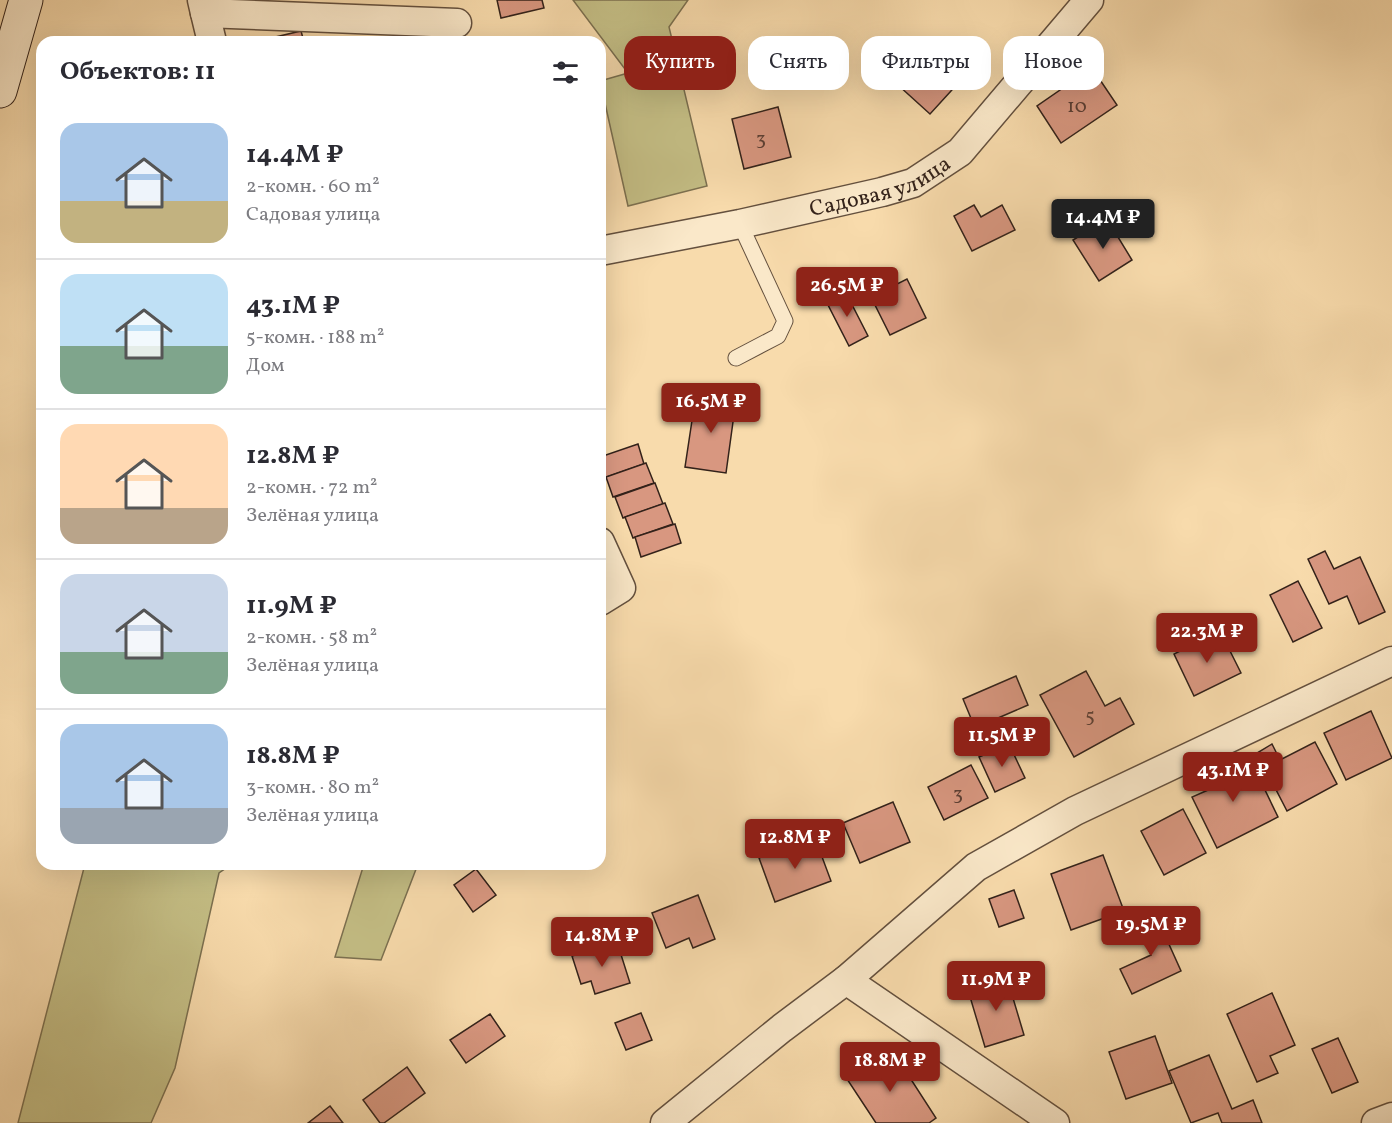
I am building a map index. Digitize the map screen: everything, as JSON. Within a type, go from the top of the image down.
[{"type":"street","points":[[0,91],[26,0]]},
{"type":"street","name":"Садовая улица","points":[[606,250],[740,224],[913,183],[960,152],[1089,0]]},
{"type":"street","points":[[211,36],[204,6],[456,22]]},
{"type":"street","points":[[606,555],[621,588],[606,597]]},
{"type":"street","points":[[665,1123],[782,1028],[846,980],[976,867],[1075,811],[1392,661]]},
{"type":"street","points":[[846,980],[1055,1123]]},
{"type":"street","points":[[1377,1123],[1392,1117]]},
{"type":"lane","points":[[736,358],[778,336],[785,321],[740,224]]},
{"type":"shaded area","points":[[573,0],[688,0],[669,27],[671,36],[624,36],[624,68],[606,44],[606,36],[600,36]]},
{"type":"shaded area","points":[[624,74],[624,90],[684,90],[707,186],[628,206],[606,108],[606,79]]},
{"type":"shaded area","points":[[83,870],[223,870],[219,873],[175,1068],[151,1123],[18,1123]]},
{"type":"shaded area","points":[[362,870],[416,870],[381,960],[335,957]]},
{"type":"building","points":[[497,0],[542,0],[544,8],[501,18]]},
{"type":"building","points":[[301,31],[302,36],[280,36]]},
{"type":"building","points":[[1104,86],[1117,105],[1061,143],[1037,106],[1060,90],[1104,90]]},
{"type":"building","points":[[904,90],[952,90],[930,114]]},
{"type":"building","points":[[778,107],[791,157],[744,169],[732,119]]},
{"type":"building","points":[[974,205],[981,217],[1002,205],[1015,230],[972,251],[954,216]]},
{"type":"building","points":[[1107,219],[1132,260],[1099,281],[1073,240]]},
{"type":"building","points":[[907,279],[926,318],[890,335],[871,297]]},
{"type":"building","points":[[845,291],[868,336],[849,346],[826,301]]},
{"type":"building","points":[[696,394],[736,400],[726,473],[685,467]]},
{"type":"building","points":[[638,444],[644,464],[606,477],[606,455]]},
{"type":"building","points":[[646,463],[654,483],[613,497],[606,477]]},
{"type":"building","points":[[655,483],[663,504],[623,518],[615,497]]},
{"type":"building","points":[[665,503],[673,524],[633,538],[625,517]]},
{"type":"building","points":[[675,524],[681,543],[641,557],[635,537]]},
{"type":"building","points":[[1325,551],[1334,569],[1360,557],[1385,612],[1359,624],[1347,596],[1329,604],[1308,559]]},
{"type":"building","points":[[1298,581],[1322,628],[1293,642],[1270,595]]},
{"type":"building","points":[[1220,631],[1241,673],[1194,696],[1174,654]]},
{"type":"building","points":[[1086,671],[1105,706],[1120,698],[1134,724],[1074,757],[1040,695]]},
{"type":"building","points":[[1016,676],[1028,705],[975,728],[963,699]]},
{"type":"building","points":[[1371,711],[1392,758],[1346,780],[1324,733]]},
{"type":"building","points":[[1315,742],[1337,784],[1287,811],[1257,753],[1272,744],[1280,760]]},
{"type":"building","points":[[1009,744],[1025,778],[995,792],[979,757]]},
{"type":"building","points":[[1251,761],[1278,817],[1217,848],[1192,797],[1208,790],[1200,773],[1220,763],[1225,774]]},
{"type":"building","points":[[971,765],[988,798],[944,820],[928,787]]},
{"type":"building","points":[[893,802],[910,842],[860,863],[843,823]]},
{"type":"building","points":[[1183,809],[1206,853],[1164,875],[1141,831]]},
{"type":"building","points":[[815,838],[831,881],[775,902],[759,858]]},
{"type":"building","points":[[1103,855],[1124,911],[1071,930],[1051,874]]},
{"type":"building","points":[[477,870],[496,895],[473,912],[454,885]]},
{"type":"building","points":[[1014,890],[1024,918],[999,927],[989,899]]},
{"type":"building","points":[[698,895],[715,939],[693,948],[689,938],[666,948],[652,913]]},
{"type":"building","points":[[1154,911],[1181,971],[1132,994],[1120,969],[1151,955],[1135,919]]},
{"type":"building","points":[[617,942],[630,983],[595,994],[591,981],[581,984],[572,956]]},
{"type":"building","points":[[1007,978],[1024,1035],[985,1047],[968,990]]},
{"type":"building","points":[[1272,993],[1295,1045],[1270,1056],[1278,1073],[1257,1082],[1227,1014]]},
{"type":"building","points":[[641,1013],[652,1040],[626,1050],[615,1023]]},
{"type":"building","points":[[490,1014],[505,1036],[466,1063],[450,1040]]},
{"type":"building","points":[[1155,1036],[1172,1083],[1126,1099],[1109,1052]]},
{"type":"building","points":[[1338,1038],[1358,1082],[1332,1093],[1312,1049]]},
{"type":"building","points":[[892,1050],[936,1118],[929,1123],[876,1123],[847,1079]]},
{"type":"building","points":[[1209,1055],[1232,1109],[1253,1100],[1262,1123],[1222,1123],[1218,1113],[1191,1123],[1169,1071]]},
{"type":"building","points":[[407,1067],[425,1093],[384,1123],[380,1123],[363,1100]]},
{"type":"building","points":[[330,1106],[343,1123],[308,1123]]}]
